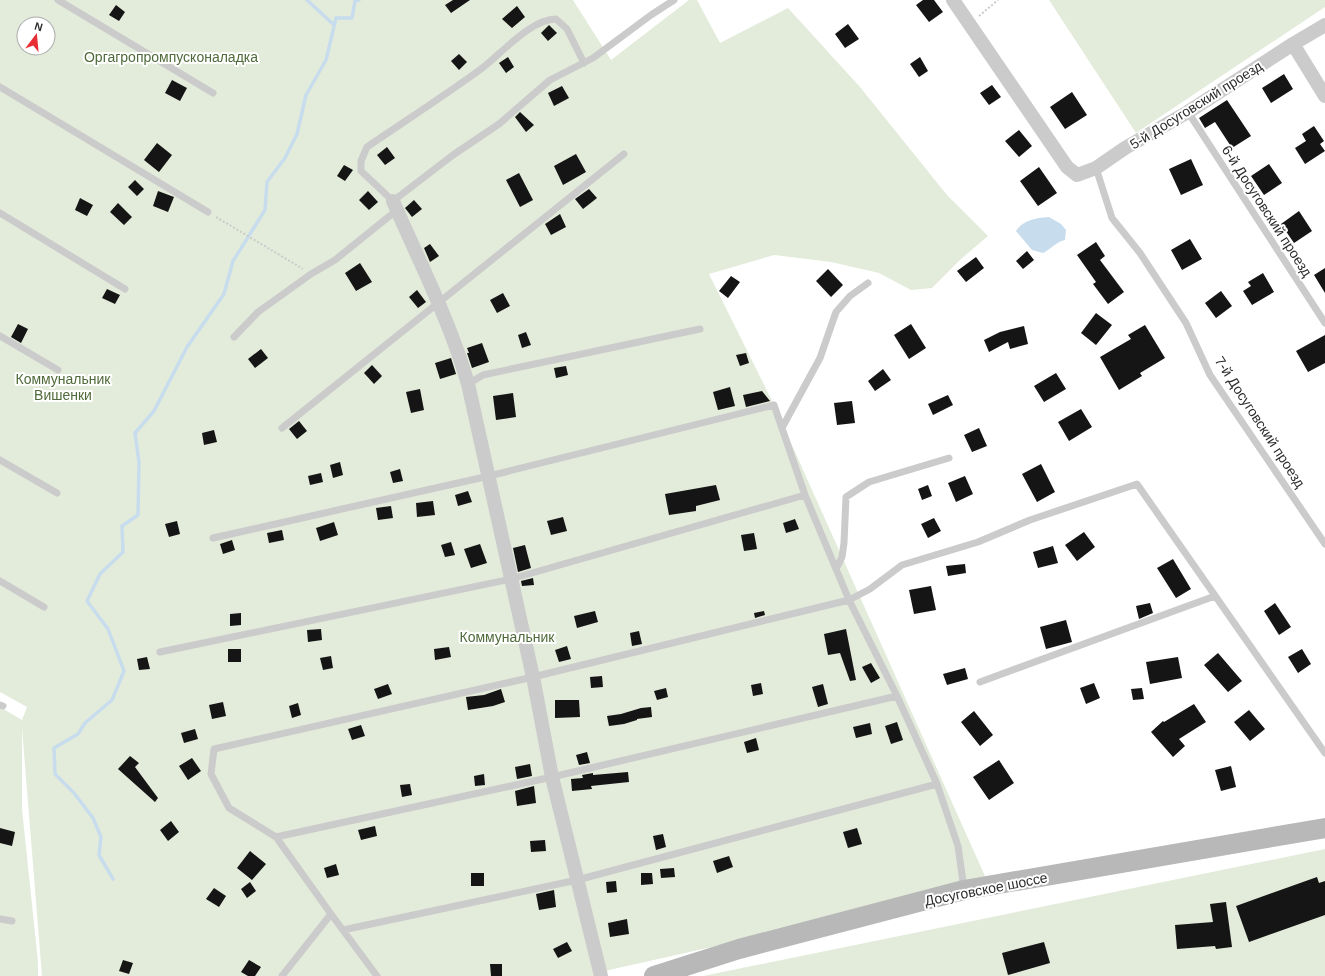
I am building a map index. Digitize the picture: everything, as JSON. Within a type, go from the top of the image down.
[{"type":"main road","name":"Досуговское шоссе","points":[[654,976],[739,949],[964,890],[1325,828]]},
{"type":"street","points":[[953,0],[970,24]]},
{"type":"street","name":"5-й Досуговский проезд","points":[[970,24],[1067,167],[1077,175],[1096,168],[1125,148],[1188,112],[1325,25]]},
{"type":"street","points":[[1293,44],[1325,96]]},
{"type":"street","points":[[395,205],[438,303],[468,384],[533,677],[552,777],[600,976]]},
{"type":"lane","points":[[58,0],[213,92]]},
{"type":"lane","points":[[234,337],[258,312],[311,274],[335,260],[395,205],[453,155],[499,124],[550,80],[594,58],[674,0]]},
{"type":"lane","points":[[395,205],[361,171],[361,161],[367,147],[482,68],[517,37],[548,19],[556,19],[567,29],[584,63]]},
{"type":"lane","points":[[0,87],[208,212]]},
{"type":"lane","name":"6-й Досуговский проезд","points":[[1188,112],[1325,323]]},
{"type":"lane","points":[[282,428],[624,154]]},
{"type":"lane","name":"7-й Досуговский проезд","points":[[1096,168],[1112,218],[1140,253],[1186,323],[1210,375],[1325,544]]},
{"type":"lane","points":[[0,213],[125,289]]},
{"type":"lane","points":[[774,405],[783,426],[820,358],[836,312],[850,296],[868,283]]},
{"type":"lane","points":[[468,384],[483,375],[700,329]]},
{"type":"lane","points":[[0,336],[58,370]]},
{"type":"lane","points":[[213,538],[489,476],[774,405]]},
{"type":"lane","points":[[774,405],[805,495],[849,600],[897,696],[937,784],[958,846],[964,890]]},
{"type":"lane","points":[[836,569],[842,557],[846,497],[869,482],[949,458]]},
{"type":"lane","points":[[0,460],[57,493]]},
{"type":"lane","points":[[378,976],[330,914],[276,837],[229,808],[211,774],[214,749],[533,677],[849,600],[870,589],[902,565],[978,542],[1030,520],[1137,484],[1325,754]]},
{"type":"lane","points":[[160,652],[512,579],[805,495]]},
{"type":"lane","points":[[0,581],[44,607]]},
{"type":"lane","points":[[980,682],[1215,596]]},
{"type":"lane","points":[[276,837],[552,777],[897,696]]},
{"type":"lane","points":[[343,930],[577,880],[937,784]]},
{"type":"lane","points":[[282,976],[330,914]]},
{"type":"lane","points":[[0,919],[12,921]]},
{"type":"path","points":[[970,24],[998,0]]},
{"type":"path","points":[[208,212],[311,274]]},
{"type":"green space","name":"Коммунальник","points":[[0,0],[573,0],[611,60],[689,0],[697,0],[720,43],[788,8],[860,87],[947,195],[988,236],[961,259],[932,288],[911,290],[879,273],[831,262],[774,255],[709,274],[774,405],[989,885],[609,970],[598,976],[42,976],[22,728],[22,809],[38,962],[38,976],[0,976],[0,707],[22,720],[27,707],[0,692]]},
{"type":"green space","points":[[1049,0],[1325,0],[1325,7],[1136,133]]},
{"type":"green space","points":[[1325,849],[1325,976],[703,976]]},
{"type":"water","points":[[1049,217],[1061,224],[1066,230],[1065,240],[1059,242],[1043,253],[1032,250],[1016,231],[1026,222]]},
{"type":"building","points":[[453,0],[470,0],[451,13],[445,5]]},
{"type":"building","points":[[923,0],[934,0],[943,12],[929,22],[916,5]]},
{"type":"building","points":[[116,5],[125,12],[119,21],[109,15]]},
{"type":"building","points":[[517,6],[525,17],[512,28],[502,19]]},
{"type":"building","points":[[848,24],[859,39],[845,48],[835,34]]},
{"type":"building","points":[[549,25],[557,33],[548,41],[541,33]]},
{"type":"building","points":[[459,54],[467,62],[459,70],[451,61]]},
{"type":"building","points":[[508,57],[514,67],[506,73],[499,63]]},
{"type":"building","points":[[920,57],[928,71],[919,77],[910,64]]},
{"type":"building","points":[[1284,74],[1293,89],[1271,103],[1262,88]]},
{"type":"building","points":[[172,80],[187,88],[180,101],[165,93]]},
{"type":"building","points":[[992,85],[1001,97],[989,105],[980,93]]},
{"type":"building","points":[[562,86],[569,98],[554,106],[548,93]]},
{"type":"building","points":[[1072,92],[1087,115],[1065,129],[1050,107]]},
{"type":"building","points":[[1227,100],[1251,136],[1232,148],[1215,122],[1205,128],[1199,118]]},
{"type":"building","points":[[520,112],[534,125],[526,132],[515,117]]},
{"type":"building","points":[[1314,126],[1324,141],[1320,144],[1325,151],[1305,164],[1295,148],[1306,141],[1302,134]]},
{"type":"building","points":[[1019,130],[1032,146],[1019,157],[1005,141]]},
{"type":"building","points":[[157,143],[172,155],[159,172],[144,160]]},
{"type":"building","points":[[387,147],[395,158],[385,165],[377,155]]},
{"type":"building","points":[[576,154],[586,172],[563,185],[554,166]]},
{"type":"building","points":[[1191,159],[1203,185],[1181,195],[1169,169]]},
{"type":"building","points":[[1269,164],[1282,183],[1264,195],[1251,176]]},
{"type":"building","points":[[344,165],[353,170],[345,181],[337,176]]},
{"type":"building","points":[[1039,167],[1057,193],[1038,206],[1020,181]]},
{"type":"building","points":[[519,173],[533,200],[520,207],[506,180]]},
{"type":"building","points":[[135,180],[144,189],[137,196],[128,187]]},
{"type":"building","points":[[589,189],[597,198],[583,209],[575,199]]},
{"type":"building","points":[[158,191],[174,197],[168,212],[153,206]]},
{"type":"building","points":[[368,191],[378,202],[369,210],[359,200]]},
{"type":"building","points":[[80,198],[93,205],[87,216],[75,210]]},
{"type":"building","points":[[414,200],[422,209],[412,217],[405,208]]},
{"type":"building","points":[[118,203],[132,217],[124,225],[110,212]]},
{"type":"building","points":[[1299,211],[1312,231],[1294,243],[1281,224]]},
{"type":"building","points":[[560,214],[566,227],[551,235],[545,224]]},
{"type":"building","points":[[1190,239],[1202,259],[1182,270],[1171,250]]},
{"type":"building","points":[[1096,242],[1105,256],[1100,260],[1124,292],[1108,304],[1093,284],[1096,282],[1077,255]]},
{"type":"building","points":[[430,244],[439,256],[430,262],[424,248]]},
{"type":"building","points":[[1027,251],[1034,260],[1023,269],[1016,261]]},
{"type":"building","points":[[976,257],[984,268],[966,282],[957,271]]},
{"type":"building","points":[[360,263],[372,282],[356,291],[345,273]]},
{"type":"building","points":[[1325,268],[1325,293],[1314,275]]},
{"type":"building","points":[[828,269],[843,285],[831,297],[816,281]]},
{"type":"building","points":[[1263,273],[1274,292],[1252,305],[1243,291],[1251,286],[1248,282]]},
{"type":"building","points":[[731,276],[740,282],[728,298],[719,291]]},
{"type":"building","points":[[107,289],[120,295],[115,304],[102,298]]},
{"type":"building","points":[[417,290],[426,302],[418,308],[409,297]]},
{"type":"building","points":[[1221,291],[1232,306],[1216,318],[1205,303]]},
{"type":"building","points":[[503,293],[510,306],[497,313],[490,300]]},
{"type":"building","points":[[1096,313],[1112,325],[1096,345],[1081,333]]},
{"type":"building","points":[[18,324],[28,329],[21,343],[11,337]]},
{"type":"building","points":[[911,324],[926,348],[909,359],[894,335]]},
{"type":"building","points":[[1145,325],[1165,358],[1140,373],[1142,376],[1119,390],[1100,357],[1131,339],[1128,335]]},
{"type":"building","points":[[1024,326],[1028,344],[1010,349],[1008,342],[989,352],[984,340],[1000,332]]},
{"type":"building","points":[[526,332],[531,345],[522,348],[518,335]]},
{"type":"building","points":[[1325,335],[1325,363],[1308,372],[1296,351]]},
{"type":"building","points":[[482,343],[489,362],[472,368],[467,353],[469,353],[467,348]]},
{"type":"building","points":[[261,349],[268,358],[255,368],[248,359]]},
{"type":"building","points":[[746,353],[749,363],[740,366],[736,355]]},
{"type":"building","points":[[451,358],[456,374],[440,379],[435,363]]},
{"type":"building","points":[[372,365],[382,376],[374,384],[364,373]]},
{"type":"building","points":[[566,366],[568,375],[556,378],[554,368]]},
{"type":"building","points":[[883,369],[891,380],[875,391],[868,381]]},
{"type":"building","points":[[1056,373],[1066,389],[1044,402],[1034,386]]},
{"type":"building","points":[[730,387],[735,406],[718,410],[713,392]]},
{"type":"building","points":[[420,389],[424,410],[411,413],[406,392]]},
{"type":"building","points":[[762,391],[770,401],[746,407],[743,395]]},
{"type":"building","points":[[513,393],[516,417],[496,420],[493,396]]},
{"type":"building","points":[[948,395],[953,405],[933,415],[928,404]]},
{"type":"building","points":[[852,401],[855,423],[837,425],[834,403]]},
{"type":"building","points":[[1081,409],[1092,427],[1069,441],[1058,422]]},
{"type":"building","points":[[299,421],[307,431],[297,439],[289,429]]},
{"type":"building","points":[[979,428],[987,446],[972,452],[964,435]]},
{"type":"building","points":[[214,430],[217,442],[204,445],[202,433]]},
{"type":"building","points":[[340,462],[343,475],[333,478],[330,465]]},
{"type":"building","points":[[1041,464],[1055,492],[1037,502],[1022,474]]},
{"type":"building","points":[[400,469],[403,481],[393,483],[390,472]]},
{"type":"building","points":[[321,473],[323,482],[310,485],[308,476]]},
{"type":"building","points":[[965,476],[973,494],[956,502],[948,483]]},
{"type":"building","points":[[716,485],[720,500],[696,506],[696,511],[669,515],[665,494]]},
{"type":"building","points":[[928,485],[932,496],[922,500],[918,489]]},
{"type":"building","points":[[468,491],[472,502],[458,506],[455,495]]},
{"type":"building","points":[[433,501],[435,515],[417,517],[416,503]]},
{"type":"building","points":[[391,506],[393,518],[378,520],[376,508]]},
{"type":"building","points":[[563,517],[567,531],[551,535],[547,521]]},
{"type":"building","points":[[934,518],[941,531],[928,538],[921,524]]},
{"type":"building","points":[[795,519],[799,529],[786,533],[783,523]]},
{"type":"building","points":[[177,521],[180,534],[169,537],[165,524]]},
{"type":"building","points":[[334,522],[338,535],[320,541],[316,528]]},
{"type":"building","points":[[282,530],[284,540],[269,543],[267,533]]},
{"type":"building","points":[[1084,532],[1095,547],[1077,561],[1065,545]]},
{"type":"building","points":[[754,533],[757,549],[744,551],[741,535]]},
{"type":"building","points":[[232,540],[235,550],[223,554],[220,544]]},
{"type":"building","points":[[451,542],[455,555],[445,557],[441,545]]},
{"type":"building","points":[[480,544],[487,563],[471,568],[464,549]]},
{"type":"building","points":[[525,545],[531,568],[518,572],[513,548]]},
{"type":"building","points":[[1053,546],[1058,563],[1038,568],[1033,552]]},
{"type":"building","points":[[1173,559],[1191,589],[1176,598],[1157,568]]},
{"type":"building","points":[[965,564],[966,573],[948,576],[946,566]]},
{"type":"building","points":[[533,578],[534,585],[522,586],[521,581]]},
{"type":"building","points":[[931,586],[936,610],[914,614],[909,590]]},
{"type":"building","points":[[1150,603],[1153,613],[1139,619],[1136,606]]},
{"type":"building","points":[[1275,603],[1291,627],[1279,635],[1264,611]]},
{"type":"building","points":[[595,611],[598,622],[577,628],[574,616]]},
{"type":"building","points":[[764,611],[765,615],[755,618],[754,613]]},
{"type":"building","points":[[241,613],[241,625],[230,626],[230,614]]},
{"type":"building","points":[[1066,620],[1072,642],[1046,649],[1040,627]]},
{"type":"building","points":[[321,629],[322,640],[308,642],[307,630]]},
{"type":"building","points":[[846,629],[856,680],[850,681],[840,653],[828,655],[824,634]]},
{"type":"building","points":[[639,631],[642,644],[632,646],[630,633]]},
{"type":"building","points":[[567,646],[571,659],[559,662],[555,650]]},
{"type":"building","points":[[449,647],[451,657],[435,660],[434,649]]},
{"type":"building","points":[[228,649],[241,649],[241,662],[228,662]]},
{"type":"building","points":[[1302,649],[1311,664],[1298,673],[1288,657]]},
{"type":"building","points":[[1218,653],[1242,681],[1228,692],[1204,665]]},
{"type":"building","points":[[331,656],[333,668],[323,670],[320,658]]},
{"type":"building","points":[[147,657],[150,669],[139,670],[137,659]]},
{"type":"building","points":[[1178,657],[1182,678],[1150,684],[1146,662]]},
{"type":"building","points":[[871,663],[880,678],[871,683],[862,667]]},
{"type":"building","points":[[965,668],[968,679],[947,685],[943,674]]},
{"type":"building","points":[[602,676],[603,687],[591,688],[590,677]]},
{"type":"building","points":[[761,683],[763,694],[753,696],[751,685]]},
{"type":"building","points":[[1094,683],[1100,698],[1086,704],[1080,688]]},
{"type":"building","points":[[388,684],[392,694],[378,699],[374,689]]},
{"type":"building","points":[[823,684],[828,704],[818,707],[812,687]]},
{"type":"building","points":[[666,688],[668,697],[657,700],[654,691]]},
{"type":"building","points":[[1142,688],[1144,699],[1133,700],[1131,689]]},
{"type":"building","points":[[501,689],[505,702],[493,706],[468,710],[466,697],[484,695]]},
{"type":"building","points":[[555,700],[579,700],[580,717],[555,718]]},
{"type":"building","points":[[223,702],[226,716],[212,719],[209,705]]},
{"type":"building","points":[[298,703],[301,715],[292,718],[289,706]]},
{"type":"building","points":[[1194,704],[1206,722],[1179,739],[1185,746],[1173,757],[1151,732],[1163,721],[1164,722]]},
{"type":"building","points":[[651,707],[652,717],[609,726],[607,716]]},
{"type":"building","points":[[1249,710],[1265,729],[1250,741],[1234,722]]},
{"type":"building","points":[[974,711],[993,735],[980,746],[961,722]]},
{"type":"building","points":[[897,722],[903,740],[891,744],[885,726]]},
{"type":"building","points":[[870,723],[872,734],[856,738],[853,727]]},
{"type":"building","points":[[361,725],[365,736],[352,740],[348,729]]},
{"type":"building","points":[[195,729],[198,739],[184,743],[181,733]]},
{"type":"building","points":[[756,738],[759,750],[747,753],[744,742]]},
{"type":"building","points":[[587,752],[590,763],[579,765],[576,755]]},
{"type":"building","points":[[130,756],[139,763],[135,767],[158,798],[155,802],[118,769]]},
{"type":"building","points":[[192,758],[201,771],[188,780],[179,766]]},
{"type":"building","points":[[999,760],[1014,783],[989,800],[973,777]]},
{"type":"building","points":[[530,764],[532,776],[517,779],[515,767]]},
{"type":"building","points":[[1231,766],[1236,787],[1221,791],[1215,770]]},
{"type":"building","points":[[628,772],[629,782],[591,786],[592,789],[572,791],[571,779],[583,778],[582,775],[593,773],[593,775]]},
{"type":"building","points":[[484,774],[485,785],[475,786],[474,776]]},
{"type":"building","points":[[410,784],[412,795],[402,797],[400,785]]},
{"type":"building","points":[[534,786],[536,803],[517,806],[515,791]]},
{"type":"building","points":[[171,821],[179,832],[168,841],[160,830]]},
{"type":"building","points":[[375,826],[377,836],[361,840],[358,830]]},
{"type":"building","points":[[0,828],[15,832],[12,846],[0,843]]},
{"type":"building","points":[[857,828],[862,844],[848,848],[843,832]]},
{"type":"building","points":[[663,834],[666,847],[656,850],[653,836]]},
{"type":"building","points":[[545,840],[546,851],[531,852],[530,841]]},
{"type":"building","points":[[250,851],[266,864],[252,880],[237,868]]},
{"type":"building","points":[[729,856],[733,867],[717,873],[713,861]]},
{"type":"building","points":[[336,864],[339,875],[327,878],[324,868]]},
{"type":"building","points":[[674,868],[675,877],[661,878],[660,869]]},
{"type":"building","points":[[471,873],[484,873],[484,886],[471,886]]},
{"type":"building","points":[[641,873],[652,873],[653,884],[641,885]]},
{"type":"building","points":[[1317,877],[1319,883],[1325,881],[1325,915],[1249,942],[1236,906]]},
{"type":"building","points":[[616,881],[617,892],[607,893],[606,882]]},
{"type":"building","points":[[250,882],[256,891],[247,898],[241,889]]},
{"type":"building","points":[[214,888],[226,896],[219,907],[206,899]]},
{"type":"building","points":[[554,890],[556,907],[539,910],[536,894]]},
{"type":"building","points":[[1226,902],[1232,947],[1216,949],[1215,946],[1177,949],[1175,925],[1213,922],[1210,904]]},
{"type":"building","points":[[627,919],[629,934],[610,937],[608,923]]},
{"type":"building","points":[[567,942],[572,951],[558,958],[553,949]]},
{"type":"building","points":[[1044,942],[1050,963],[1008,975],[1002,953]]},
{"type":"building","points":[[123,960],[133,963],[129,974],[119,971]]},
{"type":"building","points":[[249,960],[261,967],[255,976],[248,976],[241,972]]},
{"type":"building","points":[[490,964],[502,964],[502,976],[491,976]]},
{"type":"waterway","points":[[307,0],[334,25]]},
{"type":"waterway","points":[[113,879],[99,855],[101,837],[93,818],[74,793],[55,774],[54,748],[78,734],[85,723],[112,700],[124,671],[108,629],[87,601],[100,574],[123,552],[122,526],[138,515],[139,462],[135,433],[154,411],[187,347],[224,294],[233,261],[265,210],[267,182],[285,158],[297,134],[306,95],[326,60],[336,18],[352,18],[355,1],[359,0]]},
{"type":"park label","name":"Оргагропромпусконаладка","points":[[171,57]]},
{"type":"park label","name":"Коммунальник Вишенки","points":[[63,388]]}]
